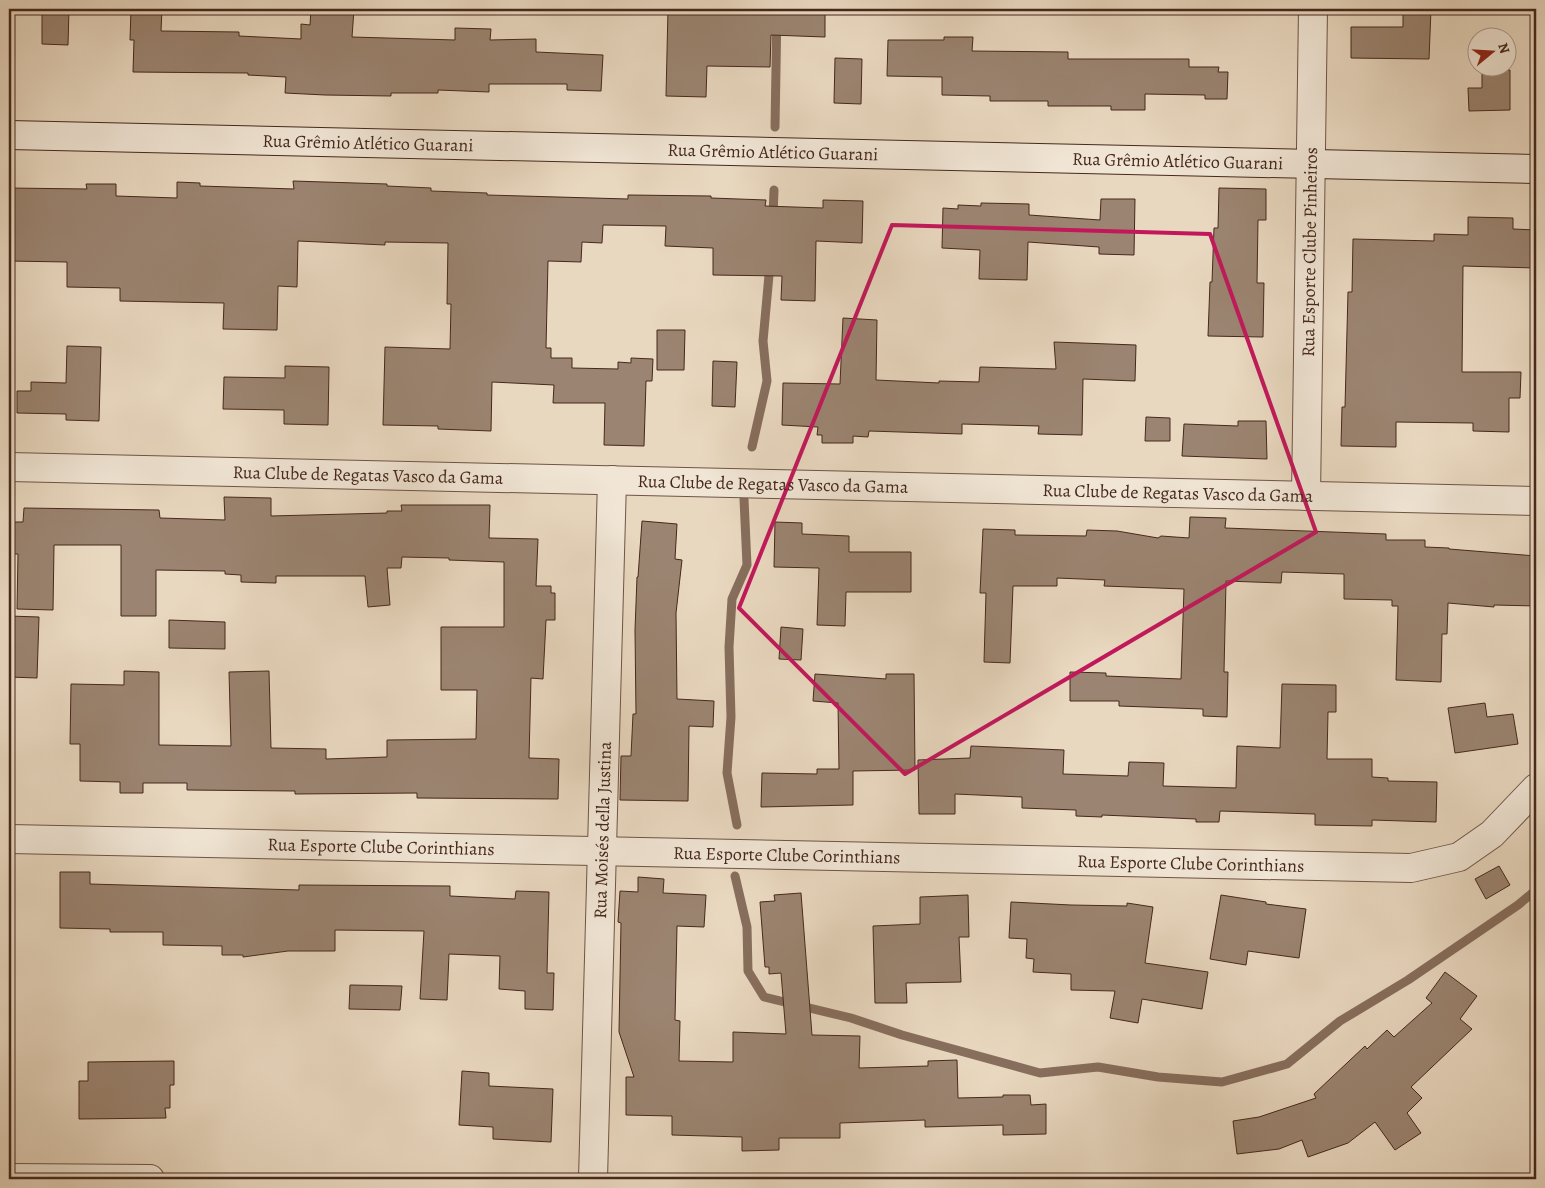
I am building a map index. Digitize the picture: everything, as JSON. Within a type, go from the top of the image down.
[{"type":"street","name":"Rua Esporte Clube Pinheiros","points":[[1306,496],[1313,9]]},
{"type":"street","name":"Rua Grêmio Atlético Guarani","points":[[9,135],[1536,169]]},
{"type":"street","name":"Rua Clube de Regatas Vasco da Gama","points":[[9,467],[1536,501]]},
{"type":"street","name":"Rua Moisés della Justina","points":[[593,1179],[612,480]]},
{"type":"street","name":"Rua Esporte Clube Corinthians","points":[[9,839],[1411,868],[1459,856],[1492,834],[1536,788]]},
{"type":"street","points":[[9,1178],[150,1179]]},
{"type":"highlighted area","points":[[892,225],[1210,234],[1316,532],[905,774],[739,608]]},
{"type":"building","points":[[42,9],[69,9],[68,45],[42,44]]},
{"type":"building","points":[[131,9],[162,9],[161,31],[239,32],[239,36],[301,39],[301,24],[310,25],[311,9],[354,9],[352,37],[455,40],[455,28],[491,29],[490,40],[536,39],[536,52],[603,55],[601,91],[567,90],[567,84],[489,84],[489,92],[438,90],[438,93],[391,93],[391,96],[325,95],[285,93],[286,77],[248,75],[248,73],[133,72],[134,40],[130,40]]},
{"type":"building","points":[[668,9],[825,12],[825,37],[771,35],[770,67],[707,66],[706,97],[666,96]]},
{"type":"building","points":[[1403,9],[1431,9],[1429,59],[1351,58],[1351,27],[1403,27]]},
{"type":"building","points":[[944,37],[973,37],[972,51],[1068,52],[1068,59],[1189,59],[1189,67],[1219,67],[1218,72],[1228,72],[1227,99],[1205,99],[1205,95],[1145,94],[1145,110],[1111,110],[1111,106],[1048,106],[1048,101],[990,101],[990,96],[942,95],[942,77],[887,76],[888,40],[944,40]]},
{"type":"building","points":[[835,58],[862,59],[861,104],[834,103]]},
{"type":"building","points":[[1482,78],[1510,78],[1510,110],[1469,111],[1468,88],[1482,88]]},
{"type":"building","points":[[293,181],[387,184],[387,186],[431,188],[431,191],[487,193],[487,195],[628,199],[628,195],[711,196],[711,198],[766,200],[765,206],[823,208],[823,200],[863,201],[862,243],[816,241],[815,301],[781,300],[782,276],[713,275],[713,248],[665,246],[666,226],[603,225],[602,243],[582,242],[581,262],[548,261],[546,348],[551,348],[551,358],[572,358],[572,368],[618,369],[618,362],[631,363],[631,358],[653,359],[652,381],[646,381],[644,446],[604,445],[605,403],[553,403],[554,385],[492,382],[491,431],[438,429],[438,426],[383,425],[385,347],[450,349],[451,304],[447,304],[448,243],[385,242],[385,245],[298,241],[297,287],[278,286],[277,330],[223,329],[224,303],[120,301],[120,288],[67,287],[67,262],[9,261],[9,188],[87,189],[86,184],[116,184],[116,196],[177,198],[177,182],[200,183],[200,186],[294,189]]},
{"type":"building","points":[[1219,188],[1266,189],[1266,220],[1258,220],[1257,283],[1264,283],[1263,337],[1208,336],[1214,228],[1218,228]]},
{"type":"building","points":[[1101,199],[1135,199],[1134,255],[1099,254],[1099,247],[1028,242],[1027,280],[979,279],[980,250],[942,248],[943,208],[958,209],[958,205],[981,206],[981,203],[1029,204],[1029,215],[1100,220]]},
{"type":"building","points":[[1468,217],[1513,218],[1513,229],[1536,230],[1536,268],[1463,266],[1462,372],[1521,372],[1520,398],[1509,398],[1509,432],[1473,431],[1473,423],[1396,422],[1396,447],[1341,446],[1342,407],[1345,407],[1348,292],[1352,292],[1353,239],[1434,241],[1434,234],[1468,235]]},
{"type":"building","points":[[843,318],[877,320],[876,380],[939,383],[939,381],[979,382],[980,367],[1056,369],[1054,342],[1136,345],[1135,381],[1083,379],[1082,435],[1038,434],[1039,426],[962,424],[962,434],[869,431],[868,437],[853,436],[853,443],[822,443],[822,435],[817,435],[818,427],[782,425],[783,383],[840,384]]},
{"type":"building","points":[[657,330],[685,330],[684,370],[657,370]]},
{"type":"building","points":[[67,346],[101,347],[99,421],[66,420],[66,414],[17,413],[17,391],[31,391],[31,382],[66,383]]},
{"type":"building","points":[[713,361],[737,362],[735,407],[712,406]]},
{"type":"building","points":[[285,366],[329,367],[328,425],[284,424],[284,410],[223,409],[224,377],[285,378]]},
{"type":"building","points":[[1146,417],[1170,418],[1170,441],[1145,441]]},
{"type":"building","points":[[1238,421],[1266,421],[1267,459],[1182,456],[1184,424],[1238,426]]},
{"type":"building","points":[[224,497],[271,498],[271,516],[387,513],[387,511],[402,511],[401,505],[490,505],[489,538],[538,539],[536,586],[551,586],[551,593],[555,593],[555,620],[546,620],[543,679],[531,678],[529,758],[559,759],[558,799],[417,798],[417,793],[295,794],[295,791],[187,790],[187,783],[143,783],[143,793],[120,793],[120,782],[80,781],[80,744],[70,744],[71,684],[124,685],[124,671],[159,672],[159,745],[231,746],[229,672],[269,671],[271,748],[326,749],[326,759],[387,757],[387,740],[476,739],[477,690],[441,690],[441,627],[504,627],[504,562],[402,557],[401,568],[387,568],[390,605],[368,607],[365,576],[276,576],[276,583],[241,582],[241,575],[225,574],[225,571],[156,570],[156,616],[121,616],[121,545],[54,545],[53,610],[17,609],[18,554],[9,554],[9,522],[23,522],[24,508],[159,510],[160,518],[225,520]]},
{"type":"building","points":[[1190,517],[1226,518],[1225,528],[1386,534],[1386,540],[1425,540],[1425,547],[1536,556],[1536,606],[1494,605],[1494,607],[1448,603],[1447,634],[1442,634],[1441,682],[1396,680],[1398,606],[1392,606],[1392,600],[1344,599],[1344,574],[1282,572],[1281,583],[1226,581],[1224,672],[1228,672],[1227,717],[1203,716],[1203,709],[1119,706],[1119,701],[1070,701],[1070,672],[1106,673],[1106,676],[1181,679],[1184,589],[1104,586],[1105,580],[1057,578],[1057,586],[1013,586],[1010,663],[984,662],[986,593],[980,593],[983,529],[1015,530],[1015,535],[1086,536],[1087,530],[1117,531],[1158,538],[1161,536],[1189,538]]},
{"type":"building","points":[[642,521],[677,524],[675,559],[682,560],[676,613],[677,699],[714,701],[713,727],[689,726],[688,801],[620,800],[621,756],[631,756],[633,714],[636,714],[635,630]]},
{"type":"building","points":[[775,522],[802,523],[802,534],[849,536],[849,552],[911,552],[911,592],[846,592],[845,626],[817,625],[819,568],[774,567]]},
{"type":"building","points":[[9,616],[39,617],[37,678],[9,677]]},
{"type":"building","points":[[169,620],[225,622],[225,649],[169,648]]},
{"type":"building","points":[[781,627],[803,629],[801,660],[779,659]]},
{"type":"building","points":[[815,674],[886,679],[886,674],[914,674],[915,770],[853,771],[853,805],[761,807],[762,773],[817,774],[817,769],[839,769],[838,703],[813,701]]},
{"type":"building","points":[[1282,684],[1336,685],[1336,712],[1328,712],[1327,759],[1372,759],[1372,777],[1388,778],[1388,781],[1437,782],[1436,822],[1372,820],[1372,826],[1315,825],[1315,814],[1220,811],[1219,822],[1196,822],[1196,819],[1102,815],[1102,817],[1076,816],[1076,810],[1022,808],[1022,797],[955,794],[955,814],[919,814],[918,760],[970,758],[971,746],[1064,750],[1063,774],[1128,776],[1129,762],[1164,763],[1163,786],[1236,788],[1237,746],[1280,748]]},
{"type":"building","points":[[1485,703],[1487,717],[1513,714],[1518,744],[1455,753],[1448,708]]},
{"type":"building","points":[[1499,866],[1510,885],[1486,899],[1475,879]]},
{"type":"building","points":[[60,872],[90,872],[90,884],[299,890],[299,885],[450,886],[450,896],[515,899],[516,891],[549,892],[547,973],[554,973],[553,1010],[525,1009],[525,991],[499,989],[500,956],[449,954],[447,1000],[420,999],[424,931],[335,930],[335,951],[288,951],[243,957],[243,955],[222,955],[222,946],[163,945],[163,932],[110,932],[110,929],[60,928]]},
{"type":"building","points":[[638,877],[664,879],[663,893],[706,895],[704,927],[677,926],[675,1020],[680,1021],[679,1061],[733,1062],[733,1032],[786,1034],[781,973],[769,974],[769,967],[765,967],[760,902],[775,901],[774,895],[801,893],[812,1035],[860,1036],[859,1068],[928,1066],[928,1061],[957,1060],[958,1098],[1030,1095],[1031,1105],[1046,1104],[1046,1134],[1003,1135],[1003,1125],[925,1127],[925,1120],[840,1123],[840,1138],[779,1138],[779,1150],[742,1151],[742,1137],[672,1135],[672,1116],[626,1115],[626,1077],[634,1077],[619,1032],[621,923],[618,922],[620,891],[638,892]]},
{"type":"building","points":[[968,895],[969,937],[959,937],[961,982],[906,983],[907,1003],[875,1003],[873,926],[920,924],[920,897]]},
{"type":"building","points":[[1221,895],[1266,902],[1266,904],[1306,909],[1299,958],[1248,951],[1246,965],[1210,959]]},
{"type":"building","points":[[1011,902],[1127,906],[1127,903],[1153,907],[1145,963],[1208,972],[1202,1009],[1142,999],[1138,1023],[1110,1018],[1115,991],[1071,990],[1071,974],[1033,972],[1034,959],[1026,958],[1027,939],[1009,938]]},
{"type":"building","points":[[1445,972],[1477,996],[1460,1019],[1472,1029],[1411,1087],[1422,1098],[1407,1113],[1421,1133],[1395,1150],[1375,1122],[1348,1143],[1308,1157],[1302,1140],[1279,1149],[1237,1154],[1233,1121],[1259,1117],[1316,1098],[1314,1094],[1365,1046],[1367,1049],[1387,1030],[1394,1037],[1432,1003],[1426,998]]},
{"type":"building","points":[[350,985],[402,986],[400,1010],[349,1009]]},
{"type":"building","points":[[174,1061],[174,1085],[170,1085],[170,1108],[165,1108],[166,1118],[79,1119],[79,1081],[88,1081],[88,1062]]},
{"type":"building","points":[[462,1071],[489,1073],[489,1086],[553,1089],[551,1142],[493,1139],[493,1127],[459,1125]]},
{"type":"waterway","points":[[775,127],[777,9]]},
{"type":"waterway","points":[[773,216],[774,190]]},
{"type":"waterway","points":[[752,447],[767,381],[763,341],[770,264]]},
{"type":"waterway","points":[[737,825],[727,773],[731,717],[729,647],[732,599],[747,565],[744,499]]},
{"type":"waterway","points":[[735,876],[747,927],[748,971],[764,997],[851,1018],[902,1035],[1040,1073],[1098,1067],[1158,1077],[1222,1082],[1287,1064],[1340,1021],[1408,980],[1518,905],[1536,890]]}]
